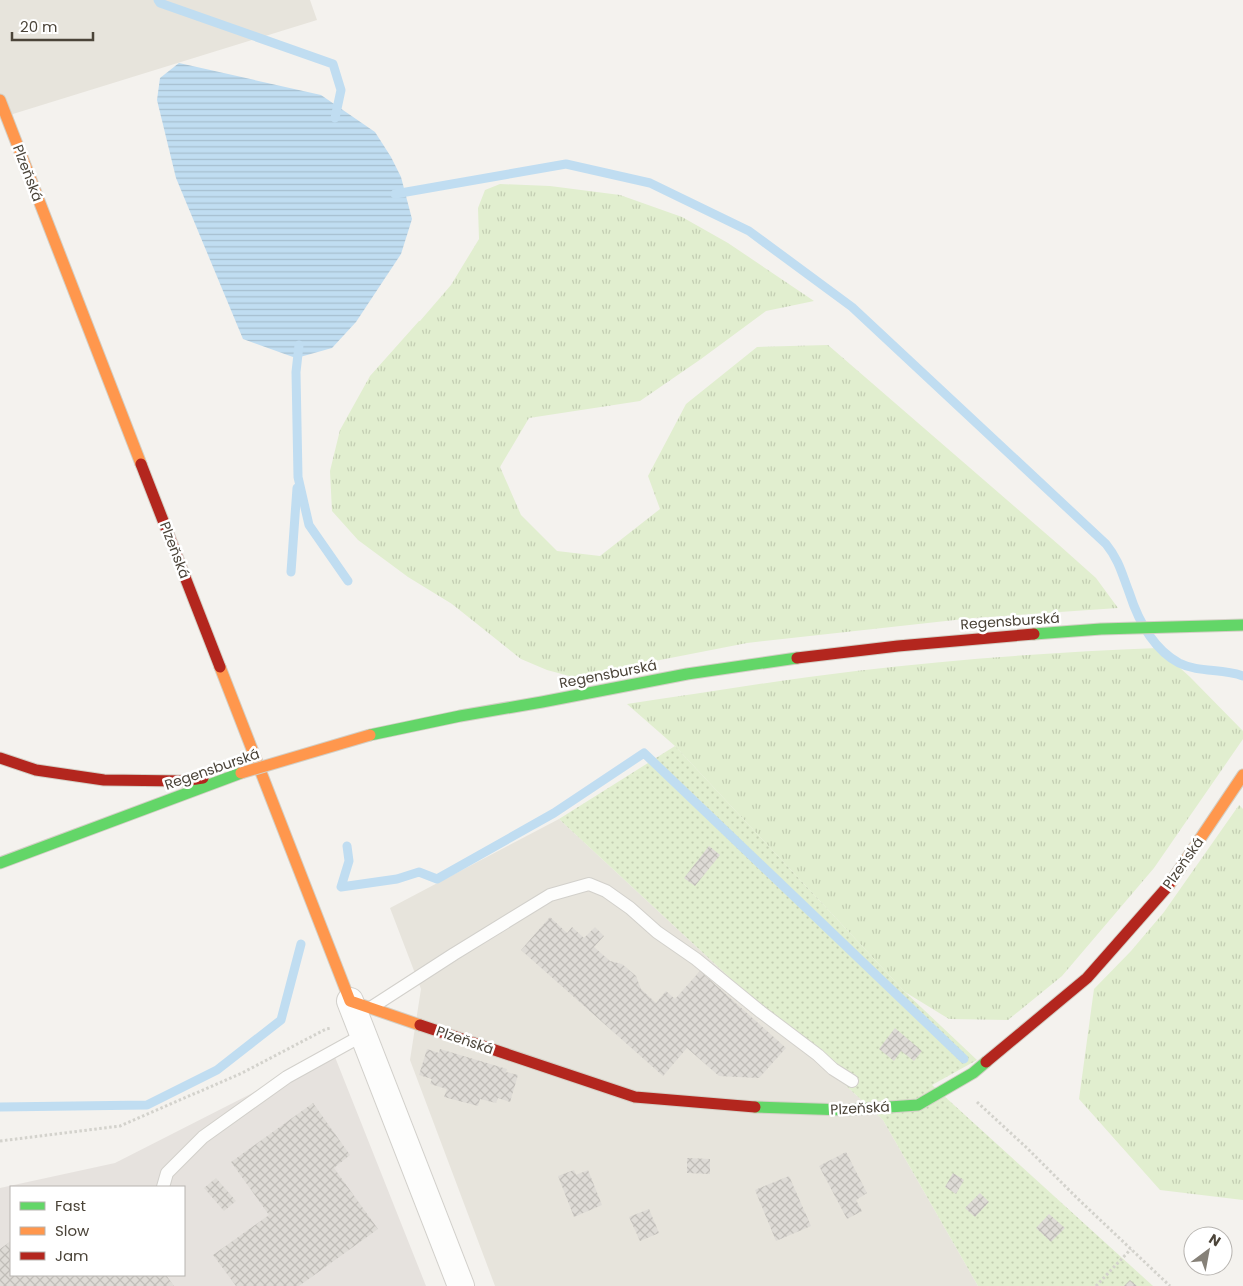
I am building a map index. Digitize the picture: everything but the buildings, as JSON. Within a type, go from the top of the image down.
[{"type":"street","name":"Plzeňská","points":[[0,100],[361,1017],[461,1286]]},
{"type":"street","name":"Regensburská","points":[[0,863],[240,773],[370,735],[397,729],[687,674],[758,663],[989,637],[1101,629],[1243,625]]},
{"type":"street","points":[[0,758],[36,770],[104,780],[183,781],[240,773]]},
{"type":"street","name":"Plzeňská","points":[[361,1017],[635,1097],[758,1107],[846,1110],[918,1105],[973,1073],[1087,978],[1171,883],[1243,775]]},
{"type":"lane","points":[[163,1186],[167,1173],[203,1137],[287,1076],[361,1017],[454,954],[550,895],[589,884],[606,891],[630,908],[657,932],[696,959],[818,1055],[833,1069],[852,1081]]},
{"type":"path","points":[[0,1141],[120,1126],[242,1073],[326,1029],[361,1017]]},
{"type":"path","points":[[956,1082],[1170,1286]]},
{"type":"path","points":[[1096,1286],[1131,1249]]},
{"type":"shaded area","points":[[0,0],[310,0],[317,20],[0,118]]},
{"type":"shaded area","points":[[559,819],[883,1120],[978,1286],[495,1286],[410,1060],[421,989],[390,908]]},
{"type":"shaded area","points":[[333,1052],[426,1286],[0,1286],[0,1188],[115,1163]]},
{"type":"green space","points":[[500,184],[550,186],[620,195],[682,217],[728,243],[814,301],[766,311],[640,401],[529,418],[500,467],[521,515],[557,551],[600,556],[660,509],[648,476],[686,404],[757,347],[828,345],[1096,578],[1118,608],[973,618],[747,643],[573,677],[547,670],[521,659],[452,604],[408,577],[358,540],[332,511],[330,471],[340,430],[370,376],[451,285],[479,239],[478,208],[485,190]]},
{"type":"green space","points":[[1158,648],[1190,677],[1243,731],[1243,739],[1154,868],[1062,976],[1008,1020],[949,1019],[905,992],[675,746],[627,704],[798,678],[931,663],[1007,656]]},
{"type":"green space","points":[[675,746],[905,992],[977,1060],[932,1085],[1153,1286],[978,1286],[883,1120],[559,819]]},
{"type":"green space","points":[[1239,805],[1243,809],[1243,1200],[1160,1190],[1079,1099],[1094,989],[1131,951],[1164,912]]},
{"type":"water","points":[[179,63],[321,95],[375,132],[391,157],[401,177],[412,219],[401,254],[356,322],[332,348],[300,357],[293,357],[243,339],[176,178],[157,100],[160,78]]},
{"type":"waterway","points":[[158,0],[160,3],[333,64],[341,90],[335,118]]},
{"type":"waterway","points":[[395,194],[566,164],[650,183],[749,231],[852,307],[1106,544],[1117,561],[1142,623],[1161,650],[1179,663],[1187,666],[1243,676]]},
{"type":"waterway","points":[[299,345],[296,372],[298,477],[309,525],[348,581]]},
{"type":"waterway","points":[[291,572],[297,488]]},
{"type":"waterway","points":[[347,846],[349,861],[341,887],[397,879],[419,872],[437,879],[554,813],[644,753],[964,1059]]},
{"type":"waterway","points":[[0,1107],[147,1105],[217,1070],[281,1020],[301,944]]},
{"type":"traffic: fast","points":[[1034,634],[1101,629],[1243,625]]},
{"type":"traffic: fast","points":[[370,735],[460,716],[687,674],[797,658]]},
{"type":"traffic: fast","points":[[0,863],[241,773]]},
{"type":"traffic: fast","points":[[755,1107],[846,1110],[918,1105],[973,1073],[986,1062]]},
{"type":"traffic: slow","points":[[0,100],[141,464]]},
{"type":"traffic: slow","points":[[220,667],[350,1001],[420,1025]]},
{"type":"traffic: slow","points":[[241,773],[370,735]]},
{"type":"traffic: slow","points":[[1169,885],[1243,775]]},
{"type":"traffic: jam","points":[[141,464],[220,667]]},
{"type":"traffic: jam","points":[[797,658],[898,646],[1034,634]]},
{"type":"traffic: jam","points":[[0,758],[36,770],[104,780],[183,781],[203,778]]},
{"type":"traffic: jam","points":[[986,1062],[1087,978],[1169,885]]},
{"type":"traffic: jam","points":[[420,1025],[635,1097],[755,1107]]}]
